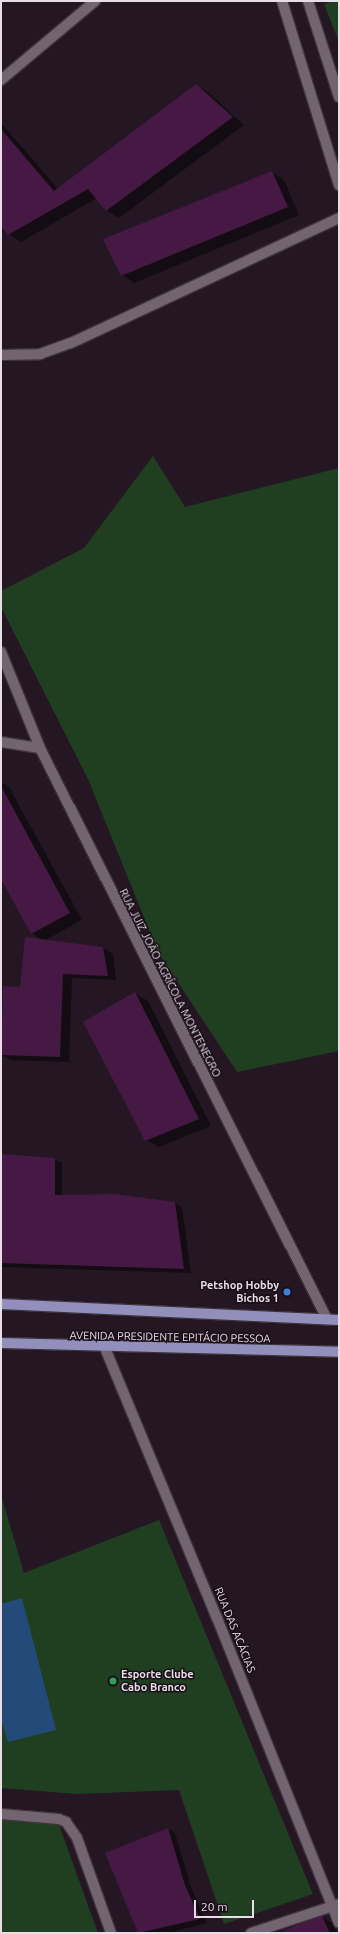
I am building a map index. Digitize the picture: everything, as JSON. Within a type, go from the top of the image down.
[{"type":"main road","name":"AVENIDA PRESIDENTE EPITÁCIO PESSOA","points":[[1,1304],[339,1320]]},
{"type":"main road","name":"AVENIDA PRESIDENTE EPITÁCIO PESSOA","points":[[1,1343],[105,1348],[339,1352]]},
{"type":"street","points":[[1,80],[95,1]]},
{"type":"street","points":[[282,1],[339,185]]},
{"type":"street","points":[[308,1],[339,97]]},
{"type":"street","points":[[1,355],[40,354],[71,343],[339,218]]},
{"type":"street","name":"RUA JUIZ JOÃO AGRÍCOLA MONTENEGRO","points":[[1,652],[40,748],[327,1319]]},
{"type":"street","points":[[1,742],[40,748]]},
{"type":"street","name":"RUA DAS ACÁCIAS","points":[[105,1348],[336,1905],[339,1923]]},
{"type":"street","points":[[1,1814],[59,1819],[66,1822],[77,1838],[111,1933]]},
{"type":"street","points":[[251,1933],[336,1905]]},
{"type":"green space","points":[[339,1],[339,42],[324,4]]},
{"type":"green space","points":[[153,456],[185,507],[339,468],[339,1051],[237,1072],[158,952],[88,779],[1,607],[1,591],[84,548]]},
{"type":"green space","name":"Esporte Clube Cabo Branco","points":[[1,1495],[24,1573],[159,1520],[313,1894],[224,1924],[179,1790],[77,1794],[1,1788]]},
{"type":"green space","points":[[1,1818],[58,1822],[98,1933],[1,1933]]},
{"type":"water","points":[[22,1598],[56,1730],[8,1742],[1,1719],[1,1604]]},
{"type":"building","points":[[196,84],[233,117],[106,211],[88,189],[8,235],[1,226],[1,129],[54,191]]},
{"type":"building","points":[[272,171],[288,207],[121,276],[103,239]]},
{"type":"building","points":[[1,786],[70,913],[31,934],[1,879]]},
{"type":"building","points":[[25,937],[103,947],[108,976],[63,974],[60,1057],[1,1055],[3,986],[20,987]]},
{"type":"building","points":[[135,992],[199,1119],[145,1141],[83,1022]]},
{"type":"building","points":[[1,1154],[55,1158],[55,1195],[115,1194],[175,1202],[184,1269],[1,1263]]},
{"type":"building","points":[[168,1828],[185,1885],[200,1919],[138,1933],[105,1853]]},
{"type":"building","points":[[322,1916],[330,1933],[279,1933],[302,1923]]},
{"type":"place","name":"Petshop Hobby Bichos 1","points":[[287,1292]]},
{"type":"place","name":"Esporte Clube Cabo Branco","points":[[113,1681]]}]
